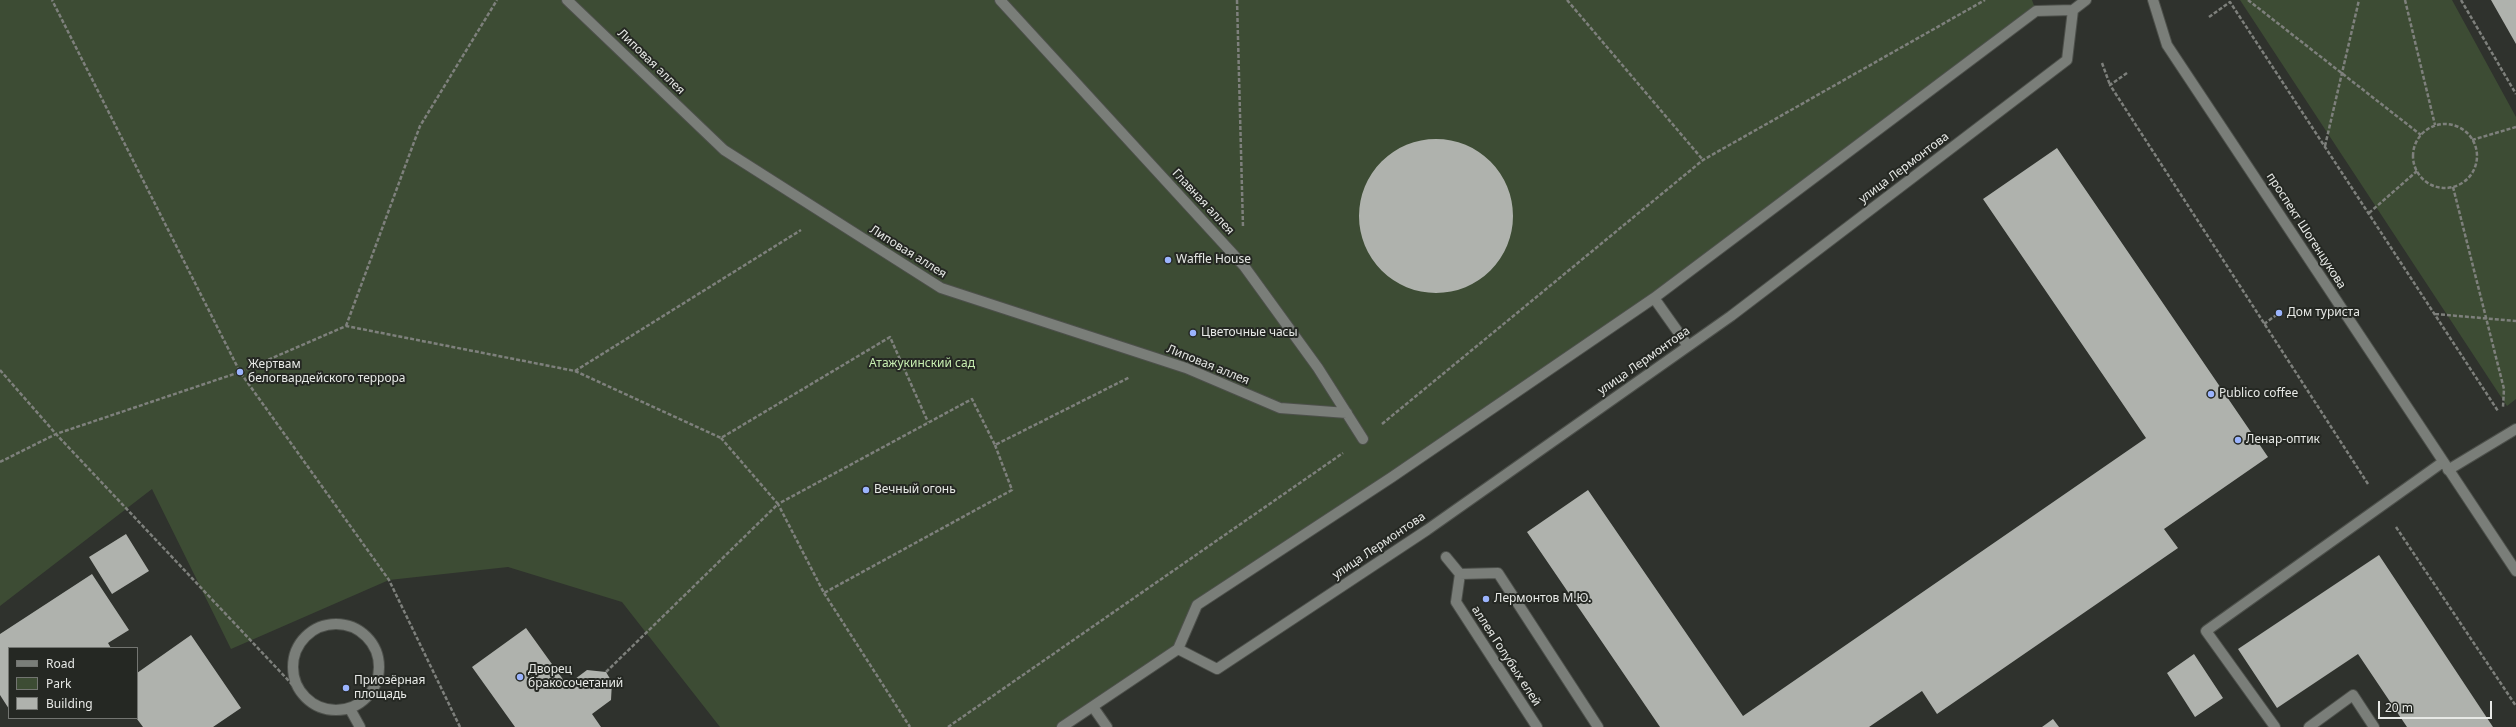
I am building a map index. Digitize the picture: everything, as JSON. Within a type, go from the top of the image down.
[{"type":"street","name":"Липовая аллея","points":[[568,0],[724,150],[941,288],[1186,368],[1280,408],[1347,414]]},
{"type":"street","name":"Главная аллея","points":[[1000,0],[1244,266],[1363,439]]},
{"type":"street","points":[[1062,727],[1178,649],[1197,605],[1399,473],[1654,298],[2036,11],[2073,10],[2086,0]]},
{"type":"street","name":"проспект Шогенцукова","points":[[2152,0],[2167,45],[2516,571]]},
{"type":"street","name":"улица Лермонтова","points":[[1178,649],[1217,669],[1427,530],[1731,316],[2067,60],[2073,10]]},
{"type":"street","points":[[1654,298],[1688,346]]},
{"type":"street","points":[[2275,727],[2206,631],[2382,506],[2446,466],[2512,431]]},
{"type":"street","points":[[1446,557],[1460,574],[1498,573],[1598,727]]},
{"type":"street","name":"аллея Голубых елей","points":[[1460,574],[1456,602],[1537,727]]},
{"type":"street","points":[[333,623],[357,629],[374,647],[379,671],[370,694],[350,709],[325,710],[304,697],[293,675],[295,651],[311,632],[333,623]]},
{"type":"street","points":[[2309,727],[2353,695],[2374,727]]},
{"type":"street","points":[[1093,707],[1107,727]]},
{"type":"street","points":[[350,709],[360,727]]},
{"type":"path","points":[[52,0],[240,372],[389,580],[460,727]]},
{"type":"path","points":[[346,326],[420,126],[496,0]]},
{"type":"path","points":[[1237,0],[1244,266]]},
{"type":"path","points":[[1567,0],[1703,160]]},
{"type":"path","points":[[948,727],[1363,439],[1703,160],[1985,0]]},
{"type":"path","points":[[2248,0],[2421,136]]},
{"type":"path","points":[[2325,146],[2359,0]]},
{"type":"path","points":[[2405,0],[2435,125]]},
{"type":"path","points":[[2461,0],[2516,94]]},
{"type":"path","points":[[2209,17],[2230,1],[2512,431]]},
{"type":"path","points":[[2102,63],[2110,85],[2382,506],[2516,706]]},
{"type":"path","points":[[2110,85],[2127,73]]},
{"type":"path","points":[[2448,124],[2460,127],[2472,140],[2476,147],[2476,160],[2472,172],[2464,182],[2453,187],[2440,188],[2429,184],[2417,171],[2414,164],[2413,152],[2421,136],[2435,125],[2448,124]]},
{"type":"path","points":[[2472,140],[2516,127]]},
{"type":"path","points":[[2369,213],[2417,171]]},
{"type":"path","points":[[2453,187],[2504,388],[2503,418]]},
{"type":"path","points":[[575,371],[825,214]]},
{"type":"path","points":[[2264,324],[2279,313]]},
{"type":"path","points":[[2435,314],[2516,321]]},
{"type":"path","points":[[0,462],[56,434],[240,372],[346,326],[575,371],[721,438],[778,504],[824,593],[910,727]]},
{"type":"path","points":[[721,438],[890,337],[928,422]]},
{"type":"path","points":[[995,446],[1162,360]]},
{"type":"path","points":[[0,370],[56,434],[304,697]]},
{"type":"path","points":[[606,672],[778,504],[972,399],[995,446],[1012,490],[824,593]]},
{"type":"green space","name":"Атажукинский сад","points":[[0,0],[2032,0],[2036,11],[1654,298],[1197,605],[1178,649],[1062,727],[720,727],[622,602],[508,567],[389,580],[231,649],[152,489],[0,606]]},
{"type":"green space","points":[[2240,0],[2452,0],[2516,117],[2516,399],[2507,406]]},
{"type":"building","points":[[2491,0],[2516,0],[2516,44]]},
{"type":"building","points":[[1436,139],[1451,141],[1472,148],[1479,152],[1495,167],[1500,173],[1507,187],[1513,216],[1511,231],[1504,252],[1500,259],[1485,275],[1479,280],[1465,287],[1436,293],[1421,291],[1400,284],[1393,280],[1377,265],[1372,259],[1365,245],[1359,216],[1361,201],[1368,180],[1372,173],[1387,157],[1393,152],[1407,145]]},
{"type":"building","points":[[2057,148],[2268,457],[2164,529],[2178,548],[1937,714],[1922,691],[1869,727],[1660,727],[1527,532],[1588,490],[1743,716],[2146,438],[1983,199]]},
{"type":"building","points":[[126,534],[149,571],[112,594],[89,557]]},
{"type":"building","points":[[2379,555],[2493,727],[2407,727],[2358,654],[2277,708],[2238,649]]},
{"type":"building","points":[[92,574],[129,630],[108,643],[110,647],[8,647],[8,707],[0,695],[0,634]]},
{"type":"building","name":"Дворец бракосочетаний","points":[[526,628],[567,685],[587,670],[606,672],[612,682],[611,700],[592,714],[601,727],[515,727],[472,667]]},
{"type":"building","points":[[191,635],[241,708],[213,727],[143,727],[137,719],[138,672]]},
{"type":"building","points":[[2194,654],[2223,698],[2195,717],[2167,673]]},
{"type":"building","points":[[2053,719],[2059,727],[2042,727]]},
{"type":"place","name":"Waffle House","points":[[1168,260]]},
{"type":"place","name":"Дом туриста","points":[[2279,313]]},
{"type":"place","name":"Цветочные часы","points":[[1193,333]]},
{"type":"place","name":"Жертвам белогвардейского террора","points":[[240,372]]},
{"type":"place","name":"Publico coffee","points":[[2211,394]]},
{"type":"place","name":"Ленар-оптик","points":[[2238,440]]},
{"type":"place","name":"Вечный огонь","points":[[866,490]]},
{"type":"place","name":"Лермонтов М.Ю.","points":[[1486,599]]},
{"type":"place","name":"Дворец бракосочетаний","points":[[520,677]]},
{"type":"place","name":"Приозёрная площадь","points":[[346,688]]}]
